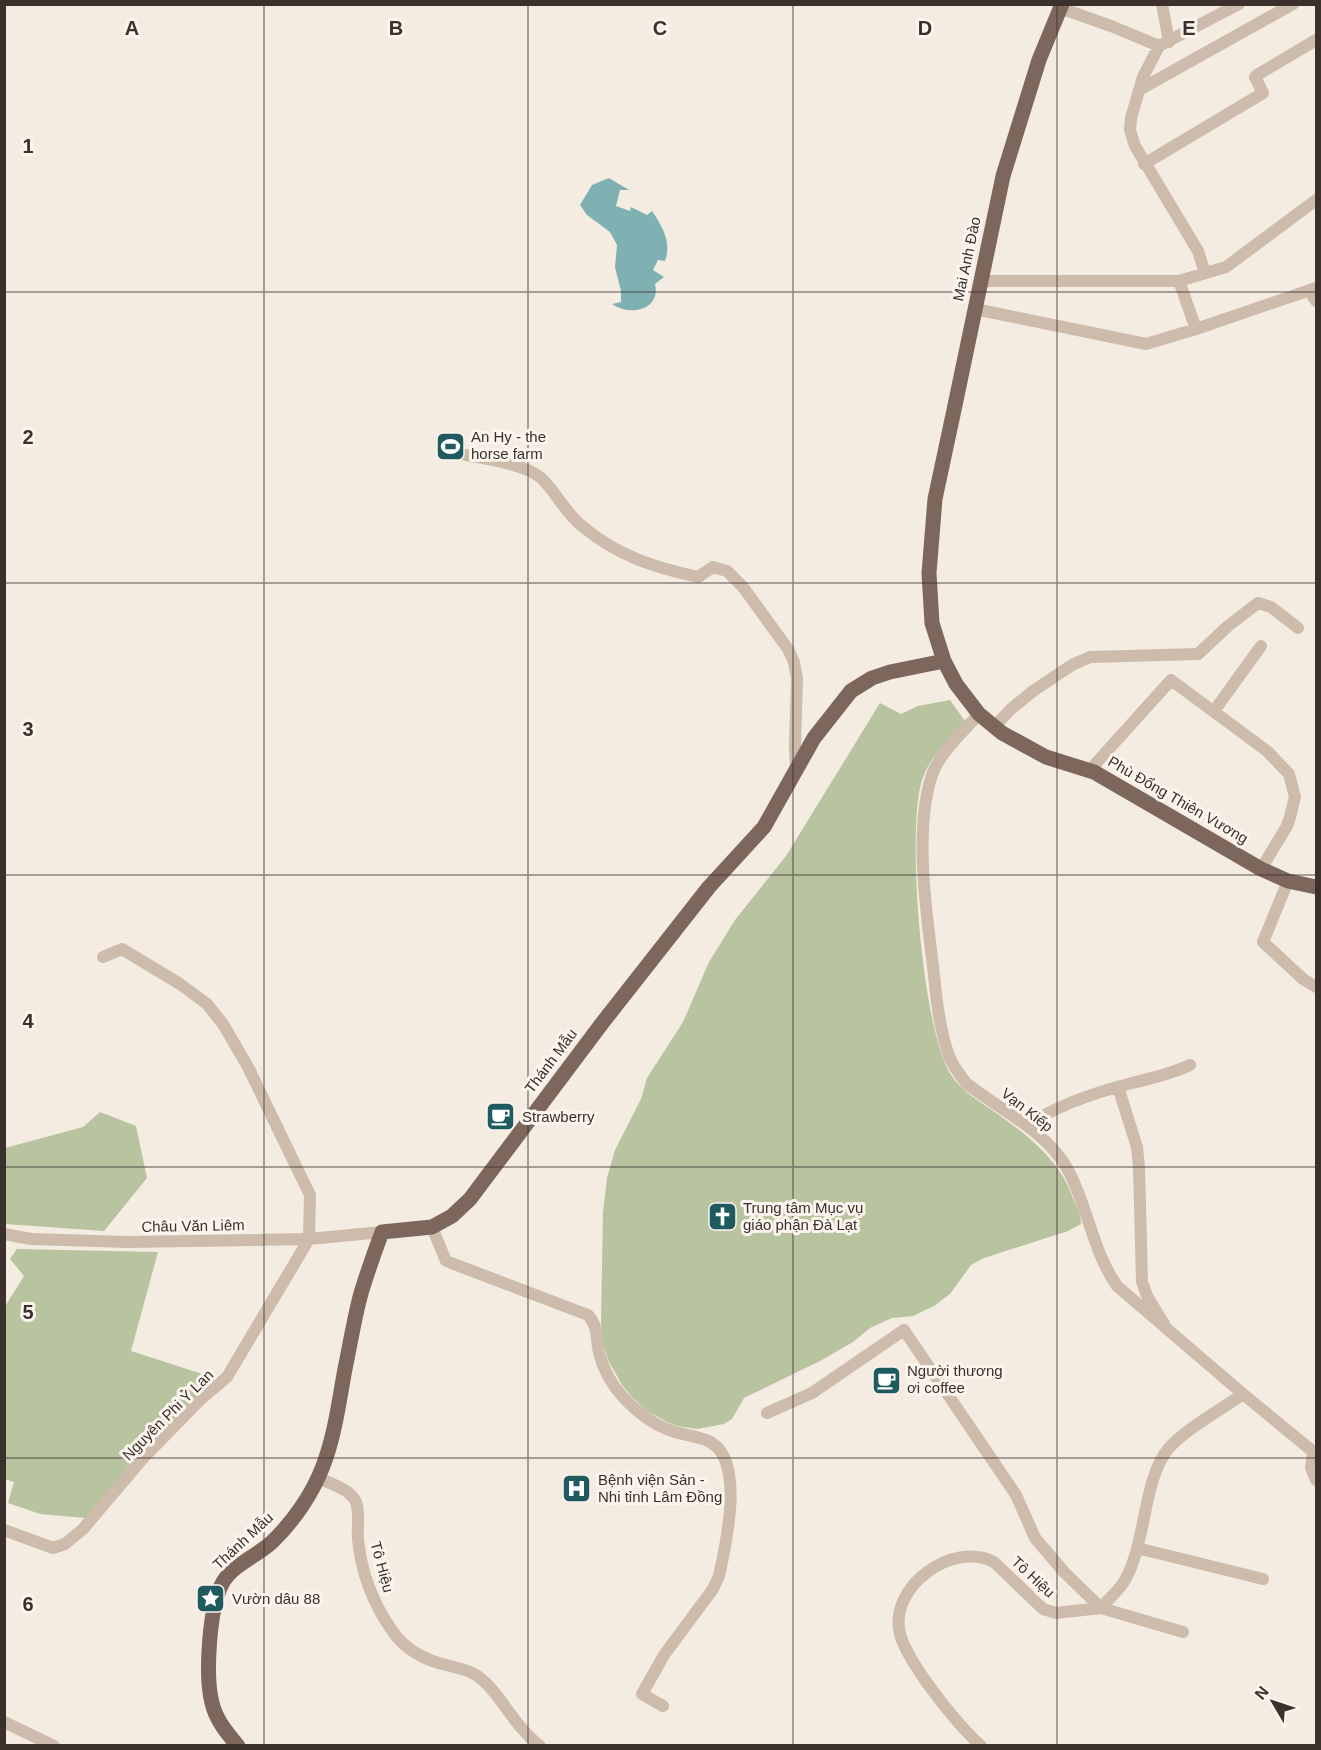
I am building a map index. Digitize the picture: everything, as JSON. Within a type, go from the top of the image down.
[{"type":"main road","name":"Mai Anh Đào","points":[[933,528],[935,499],[1004,176],[1039,60],[1061,6]]},
{"type":"main road","name":"Phù Đổng Thiên Vương","points":[[933,528],[928,573],[932,623],[944,661],[960,690],[979,714],[1012,739],[1046,757],[1089,771],[1261,869],[1288,881],[1317,887]]},
{"type":"main road","name":"Thánh Mẫu","points":[[238,1746],[221,1724],[212,1703],[209,1678],[216,1599],[223,1582],[230,1573],[272,1542],[281,1532],[318,1478],[329,1450],[336,1421],[359,1299],[382,1232],[432,1227],[452,1216],[470,1199],[543,1100],[695,905],[764,827],[824,722],[851,691],[872,678],[890,672],[944,661]]},
{"type":"street","points":[[1162,4],[1164,44]]},
{"type":"street","points":[[1205,273],[1198,250],[1134,146],[1130,130],[1131,117],[1150,62],[1164,44],[1239,4]]},
{"type":"street","points":[[1139,90],[1293,4]]},
{"type":"street","points":[[1061,6],[1164,44]]},
{"type":"street","points":[[1144,164],[1263,93],[1255,77],[1257,75],[1317,40]]},
{"type":"street","points":[[981,281],[1179,281],[1226,267],[1317,201]]},
{"type":"street","points":[[1179,281],[1196,329]]},
{"type":"street","points":[[975,309],[1146,344],[1313,289],[1317,301]]},
{"type":"street","points":[[466,455],[506,463],[539,477],[580,525],[618,551],[652,567],[698,577],[713,567],[727,571],[743,587],[788,649],[794,662],[797,680],[796,768]]},
{"type":"street","points":[[994,727],[1033,691],[1072,665],[1090,657],[1198,654],[1228,626],[1258,603],[1271,607],[1298,628]]},
{"type":"street","points":[[1214,711],[1261,646]]},
{"type":"street","points":[[1089,771],[1170,680],[1267,752],[1289,774],[1295,796],[1290,817],[1261,869]]},
{"type":"street","name":"Vạn Kiếp","points":[[979,714],[939,762],[927,793],[924,844],[925,894],[936,994],[949,1055],[958,1073],[975,1090],[1027,1126],[1066,1166],[1080,1198],[1095,1244],[1111,1277],[1127,1296],[1315,1453]]},
{"type":"street","points":[[1288,881],[1263,942],[1303,979],[1317,987]]},
{"type":"street","points":[[103,957],[122,949],[180,984],[207,1004],[223,1024],[248,1067],[310,1195],[309,1239]]},
{"type":"street","points":[[1027,1126],[1076,1101],[1118,1087],[1160,1077],[1190,1065]]},
{"type":"street","points":[[1118,1087],[1137,1147],[1140,1167],[1142,1282],[1148,1298],[1167,1330]]},
{"type":"street","points":[[432,1227],[446,1261],[588,1314],[595,1324],[601,1360],[609,1377],[623,1396],[657,1425],[667,1430],[707,1440],[715,1444],[722,1453],[729,1470],[731,1487],[719,1576],[713,1588],[664,1655],[642,1694],[663,1706]]},
{"type":"street","name":"Châu Văn Liêm","points":[[4,1234],[31,1239],[71,1241],[309,1239],[382,1232]]},
{"type":"street","name":"Nguyên Phi Ỷ Lan","points":[[4,1530],[58,1548],[69,1542],[144,1456],[200,1400],[227,1377],[309,1239]]},
{"type":"street","points":[[767,1413],[812,1392],[904,1330],[1016,1495],[1035,1538],[1064,1572],[1101,1608],[1183,1632]]},
{"type":"street","points":[[1101,1608],[1126,1579],[1137,1548],[1153,1484],[1166,1452],[1179,1439],[1243,1394]]},
{"type":"street","points":[[1315,1453],[1311,1468],[1317,1480]]},
{"type":"street","name":"Tô Hiệu","points":[[318,1478],[345,1490],[356,1503],[358,1539],[364,1571],[371,1593],[393,1633],[421,1657],[465,1670],[481,1678],[523,1731],[540,1746]]},
{"type":"street","points":[[1137,1548],[1263,1580]]},
{"type":"street","name":"Tô Hiệu","points":[[981,1746],[951,1714],[903,1643],[899,1626],[900,1610],[914,1585],[931,1569],[942,1563],[976,1556],[986,1558],[1002,1568],[1042,1609],[1056,1613],[1101,1608]]},
{"type":"street","points":[[4,1722],[54,1746]]},
{"type":"green space","points":[[950,700],[965,721],[941,748],[925,771],[917,805],[916,884],[925,975],[932,1017],[941,1051],[951,1075],[964,1090],[1017,1128],[1050,1159],[1067,1184],[1079,1211],[1081,1224],[1068,1231],[984,1258],[971,1265],[950,1294],[934,1306],[913,1316],[892,1318],[870,1328],[853,1342],[822,1360],[744,1398],[732,1419],[724,1424],[697,1429],[677,1426],[647,1411],[631,1396],[608,1360],[603,1344],[601,1323],[603,1212],[607,1178],[615,1150],[641,1099],[647,1078],[683,1022],[709,962],[735,920],[786,856],[880,703],[901,714],[918,706]]},
{"type":"green space","points":[[100,1112],[136,1126],[147,1178],[104,1231],[5,1224],[5,1148],[83,1127]]},
{"type":"green space","points":[[17,1249],[158,1252],[131,1351],[218,1379],[145,1444],[109,1492],[85,1518],[40,1514],[8,1503],[14,1482],[5,1479],[4,1308],[24,1276],[10,1259]]},
{"type":"water","points":[[609,178],[629,190],[620,190],[616,206],[630,211],[631,207],[647,215],[652,211],[667,241],[665,261],[658,260],[653,270],[664,277],[655,284],[656,293],[653,300],[642,309],[627,310],[612,304],[621,302],[621,291],[615,267],[617,245],[610,232],[587,215],[580,205],[592,185]]},
{"type":"place","name":"An Hy - the horse farm","points":[[450,446]]},
{"type":"place","name":"Strawberry","points":[[501,1117]]},
{"type":"place","name":"Trung tâm Mục vụ giáo phận Đà Lạt","points":[[722,1217]]},
{"type":"place","name":"Người thương ơi coffee","points":[[886,1380]]},
{"type":"place","name":"Bệnh viện Sản - Nhi tỉnh Lâm Đồng","points":[[577,1489]]},
{"type":"place","name":"Vườn dâu 88","points":[[211,1599]]}]
